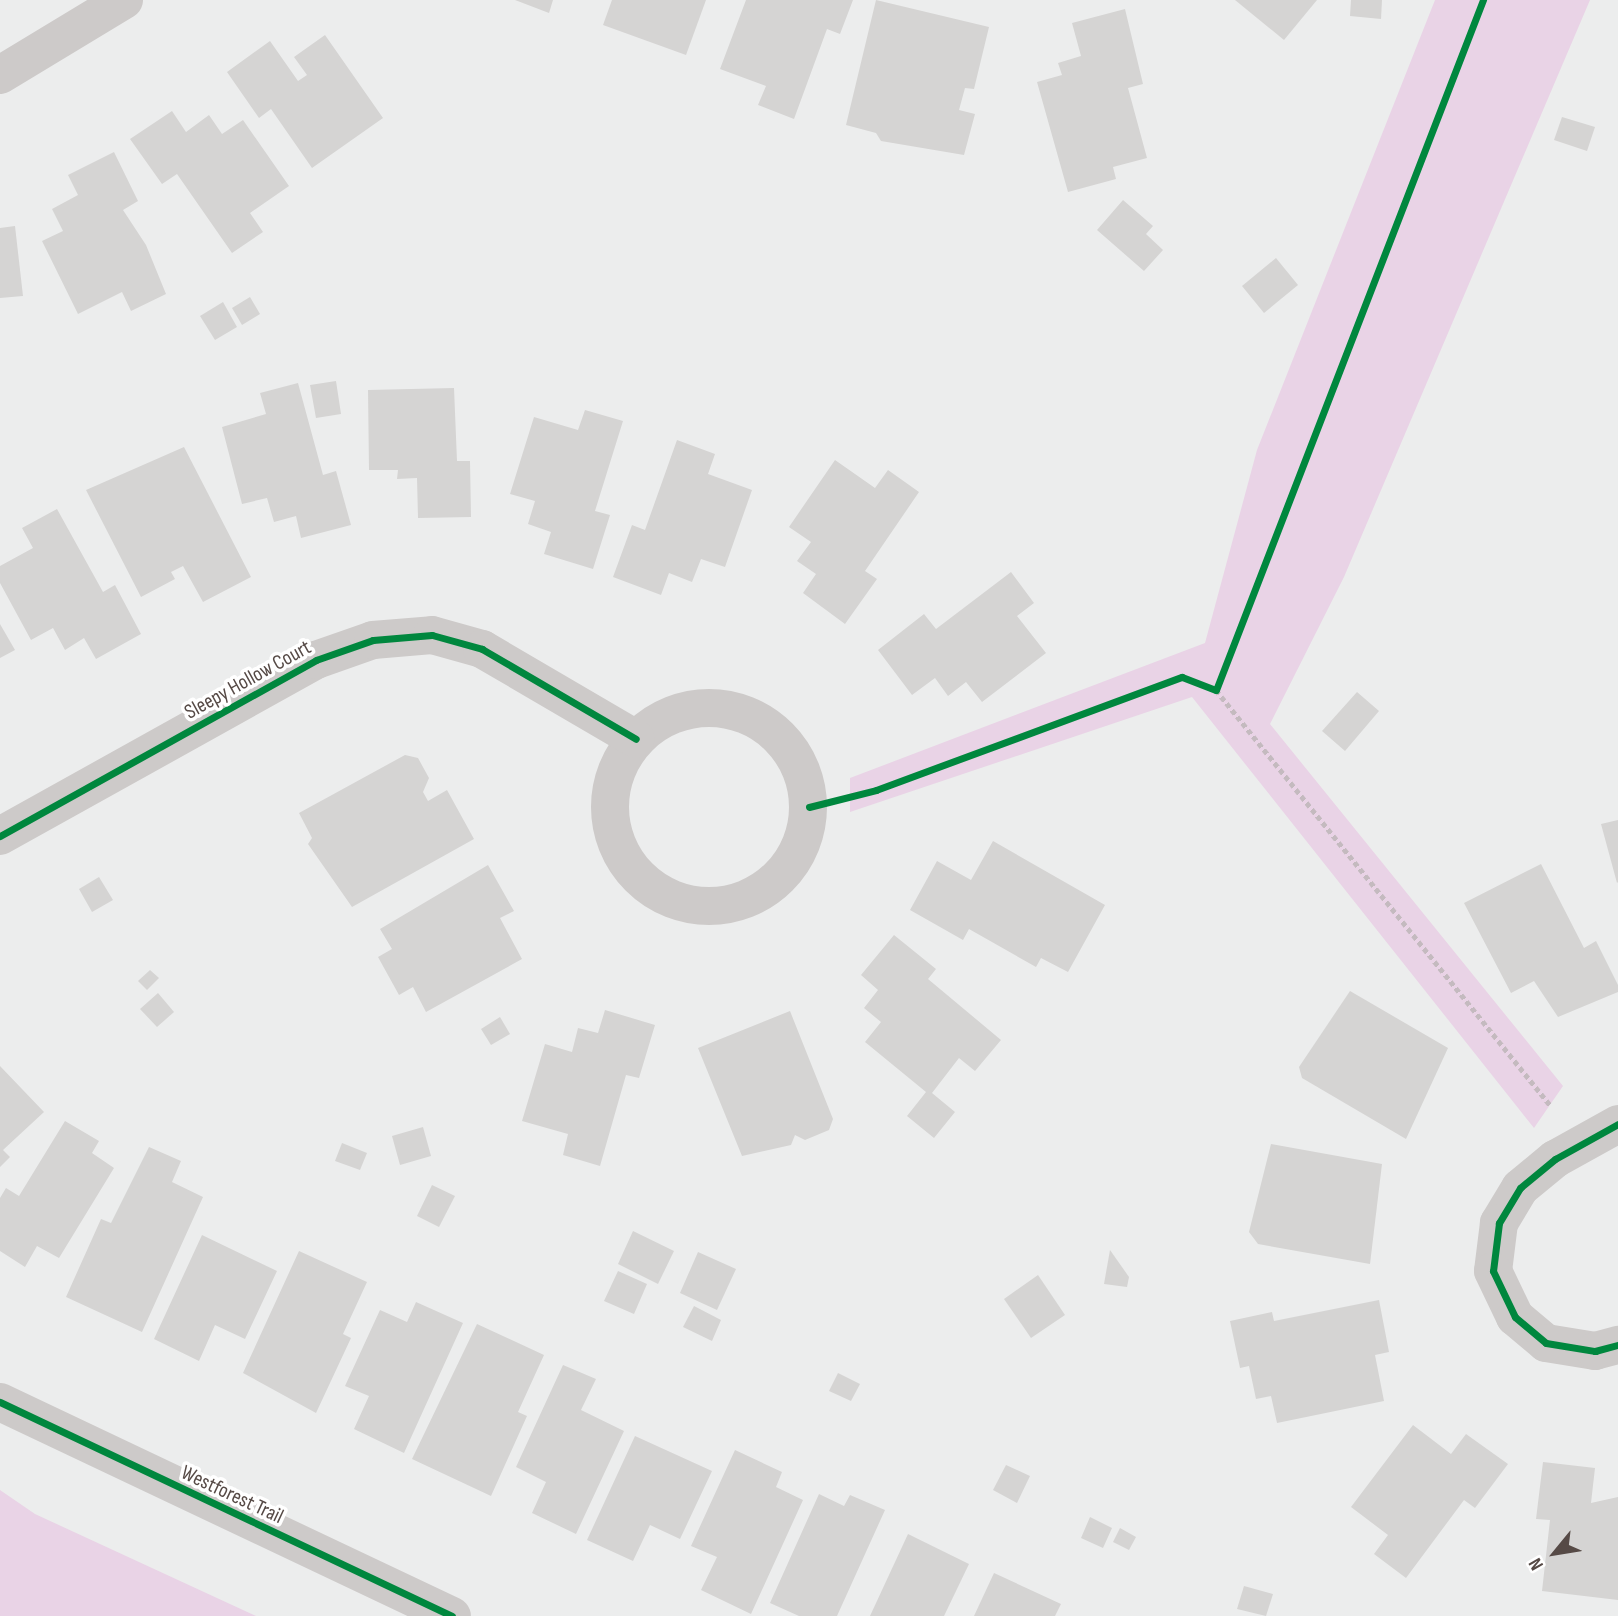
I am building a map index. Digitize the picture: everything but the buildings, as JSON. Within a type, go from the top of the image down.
[{"type":"street","points":[[0,75],[124,0]]},
{"type":"street","name":"Sleepy Hollow Court","points":[[0,836],[316,660],[373,640],[432,635],[482,649],[636,739]]},
{"type":"street","points":[[695,708],[729,709],[769,729],[787,744],[803,774],[809,807],[804,839],[789,868],[766,890],[737,904],[705,907],[673,901],[645,884],[624,860],[610,808],[617,766],[636,739],[662,718],[695,708]]},
{"type":"street","points":[[1618,1124],[1576,1146],[1520,1188],[1499,1223],[1493,1271],[1516,1317],[1546,1343],[1595,1351],[1618,1345]]},
{"type":"street","name":"Westforest Trail","points":[[0,1402],[452,1616]]},
{"type":"path","points":[[1216,690],[1545,1097],[1576,1146]]},
{"type":"shaded area","points":[[1435,0],[1590,0],[1344,577],[1270,724],[1563,1086],[1534,1128],[1192,697],[850,812],[850,778],[1205,643],[1257,450]]},
{"type":"shaded area","points":[[0,1490],[35,1514],[256,1616],[0,1616]]},
{"type":"cycle path","points":[[809,807],[876,790],[1182,677],[1216,690],[1483,0]]},
{"type":"cycle path","points":[[0,836],[316,660],[373,640],[432,635],[482,649],[636,739]]},
{"type":"cycle path","points":[[1618,1124],[1555,1159],[1520,1188],[1499,1223],[1493,1271],[1515,1317],[1546,1343],[1595,1351],[1618,1345]]},
{"type":"cycle path","points":[[0,1402],[452,1616]]}]
